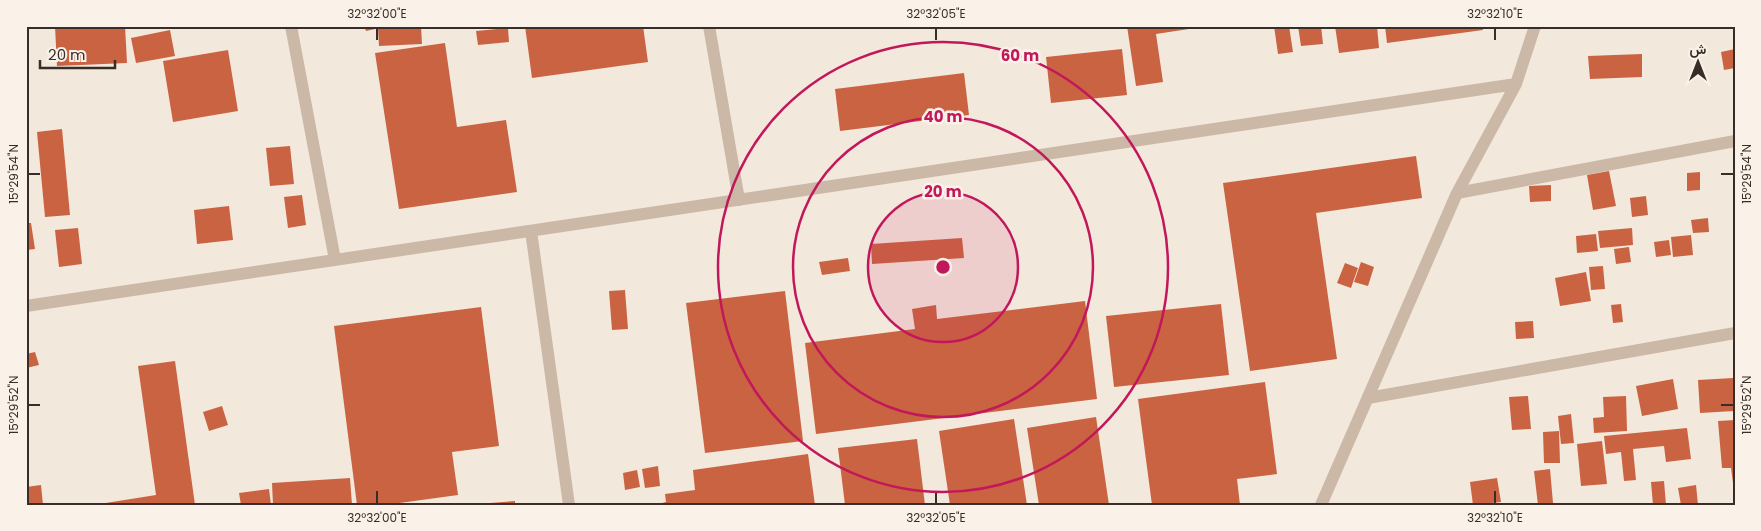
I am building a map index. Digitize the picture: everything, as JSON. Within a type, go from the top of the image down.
[{"type":"street","points":[[291,26],[335,260]]},
{"type":"street","points":[[709,26],[739,200]]},
{"type":"street","points":[[1321,505],[1457,193],[1516,84],[1535,26]]},
{"type":"street","points":[[26,306],[1516,84]]},
{"type":"street","points":[[1457,193],[1735,141]]},
{"type":"street","points":[[531,231],[569,505]]},
{"type":"street","points":[[1368,398],[1735,333]]},
{"type":"building","points":[[55,26],[125,26],[127,63],[57,66]]},
{"type":"building","points":[[364,26],[374,26],[375,29],[366,31]]},
{"type":"building","points":[[421,26],[422,44],[379,46],[378,28]]},
{"type":"building","points":[[525,26],[643,26],[648,62],[532,78]]},
{"type":"building","points":[[1127,26],[1202,27],[1156,34],[1163,82],[1136,86]]},
{"type":"building","points":[[1274,26],[1289,26],[1293,52],[1278,54]]},
{"type":"building","points":[[1298,26],[1321,26],[1323,44],[1301,46]]},
{"type":"building","points":[[1335,26],[1377,26],[1379,48],[1339,53]]},
{"type":"building","points":[[1385,26],[1483,26],[1483,30],[1387,43]]},
{"type":"building","points":[[508,28],[509,42],[478,45],[476,31]]},
{"type":"building","points":[[170,30],[175,56],[136,63],[131,38]]},
{"type":"building","points":[[445,43],[457,127],[506,120],[517,192],[399,209],[375,53]]},
{"type":"building","points":[[1122,49],[1127,95],[1051,103],[1046,57]]},
{"type":"building","points":[[1735,49],[1735,68],[1724,70],[1721,52]]},
{"type":"building","points":[[228,50],[238,111],[173,122],[163,61]]},
{"type":"building","points":[[1642,54],[1642,77],[1590,79],[1588,56]]},
{"type":"building","points":[[964,73],[969,115],[840,131],[835,89]]},
{"type":"building","points":[[62,129],[70,215],[45,217],[37,132]]},
{"type":"building","points":[[290,146],[294,184],[270,186],[266,148]]},
{"type":"building","points":[[1416,156],[1422,198],[1316,213],[1337,359],[1250,371],[1223,183]]},
{"type":"building","points":[[1609,171],[1616,206],[1593,210],[1587,175]]},
{"type":"building","points":[[1700,172],[1700,190],[1687,191],[1687,173]]},
{"type":"building","points":[[1551,185],[1551,201],[1530,202],[1529,186]]},
{"type":"building","points":[[302,195],[306,225],[288,228],[284,197]]},
{"type":"building","points":[[1646,196],[1648,215],[1632,217],[1630,198]]},
{"type":"building","points":[[229,206],[233,240],[197,244],[194,210]]},
{"type":"building","points":[[1708,218],[1709,232],[1693,233],[1691,220]]},
{"type":"building","points":[[26,223],[31,223],[35,249],[26,250]]},
{"type":"building","points":[[78,228],[82,264],[59,267],[55,230]]},
{"type":"building","points":[[1632,228],[1633,245],[1600,248],[1598,231]]},
{"type":"building","points":[[1596,234],[1598,251],[1577,253],[1576,236]]},
{"type":"building","points":[[1691,235],[1693,255],[1673,257],[1671,237]]},
{"type":"building","points":[[962,238],[964,258],[872,264],[871,244]]},
{"type":"building","points":[[1669,240],[1671,255],[1656,257],[1654,242]]},
{"type":"building","points":[[1629,247],[1631,262],[1616,264],[1614,249]]},
{"type":"building","points":[[848,258],[850,271],[822,275],[819,262]]},
{"type":"building","points":[[1361,262],[1374,267],[1368,286],[1354,282]]},
{"type":"building","points":[[1345,263],[1358,268],[1351,288],[1337,283]]},
{"type":"building","points":[[1603,266],[1605,289],[1591,290],[1589,267]]},
{"type":"building","points":[[1586,272],[1591,301],[1560,306],[1555,278]]},
{"type":"building","points":[[625,290],[628,329],[612,330],[609,291]]},
{"type":"building","points":[[785,291],[803,441],[705,453],[686,303]]},
{"type":"building","points":[[1085,301],[1097,399],[816,434],[805,343],[915,329],[912,309],[936,305],[937,319]]},
{"type":"building","points":[[1221,304],[1229,375],[1114,387],[1106,316]]},
{"type":"building","points":[[1621,304],[1623,322],[1613,323],[1611,305]]},
{"type":"building","points":[[481,307],[499,446],[452,452],[458,495],[385,505],[357,505],[334,326]]},
{"type":"building","points":[[1533,321],[1534,338],[1516,339],[1515,322]]},
{"type":"building","points":[[35,352],[39,365],[26,368],[26,354]]},
{"type":"building","points":[[175,361],[195,505],[93,505],[156,495],[138,366]]},
{"type":"building","points":[[1733,378],[1734,411],[1700,413],[1698,380]]},
{"type":"building","points":[[1673,379],[1678,409],[1642,416],[1636,386]]},
{"type":"building","points":[[1265,382],[1277,474],[1237,479],[1240,505],[1152,505],[1138,399]]},
{"type":"building","points":[[1528,396],[1531,429],[1512,430],[1509,397]]},
{"type":"building","points":[[1626,396],[1627,431],[1594,433],[1593,418],[1604,417],[1603,397]]},
{"type":"building","points":[[222,406],[228,425],[209,431],[203,412]]},
{"type":"building","points":[[1571,414],[1574,443],[1561,444],[1558,416]]},
{"type":"building","points":[[1096,417],[1109,505],[1039,505],[1027,428]]},
{"type":"building","points":[[1014,419],[1027,505],[950,505],[939,431]]},
{"type":"building","points":[[1735,420],[1735,482],[1733,483],[1731,468],[1722,468],[1718,421]]},
{"type":"building","points":[[1687,428],[1691,459],[1666,462],[1664,446],[1633,449],[1636,480],[1624,481],[1621,452],[1606,454],[1604,436]]},
{"type":"building","points":[[1559,431],[1560,463],[1544,463],[1543,432]]},
{"type":"building","points":[[917,439],[925,505],[845,505],[838,448]]},
{"type":"building","points":[[1602,441],[1607,484],[1581,486],[1577,444]]},
{"type":"building","points":[[808,454],[815,505],[654,505],[666,502],[665,494],[695,490],[693,470]]},
{"type":"building","points":[[658,466],[660,486],[645,488],[642,469]]},
{"type":"building","points":[[1550,469],[1553,503],[1538,505],[1534,471]]},
{"type":"building","points":[[637,470],[640,487],[625,490],[623,473]]},
{"type":"building","points":[[350,478],[352,505],[273,505],[272,483]]},
{"type":"building","points":[[1497,478],[1501,502],[1473,505],[1470,482]]},
{"type":"building","points":[[1664,481],[1666,505],[1653,505],[1651,482]]},
{"type":"building","points":[[41,485],[43,505],[26,505],[26,487]]},
{"type":"building","points":[[1696,485],[1698,505],[1681,505],[1678,488]]},
{"type":"building","points":[[269,489],[271,505],[241,505],[239,493]]},
{"type":"building","points":[[515,501],[515,505],[490,505],[490,503]]}]
